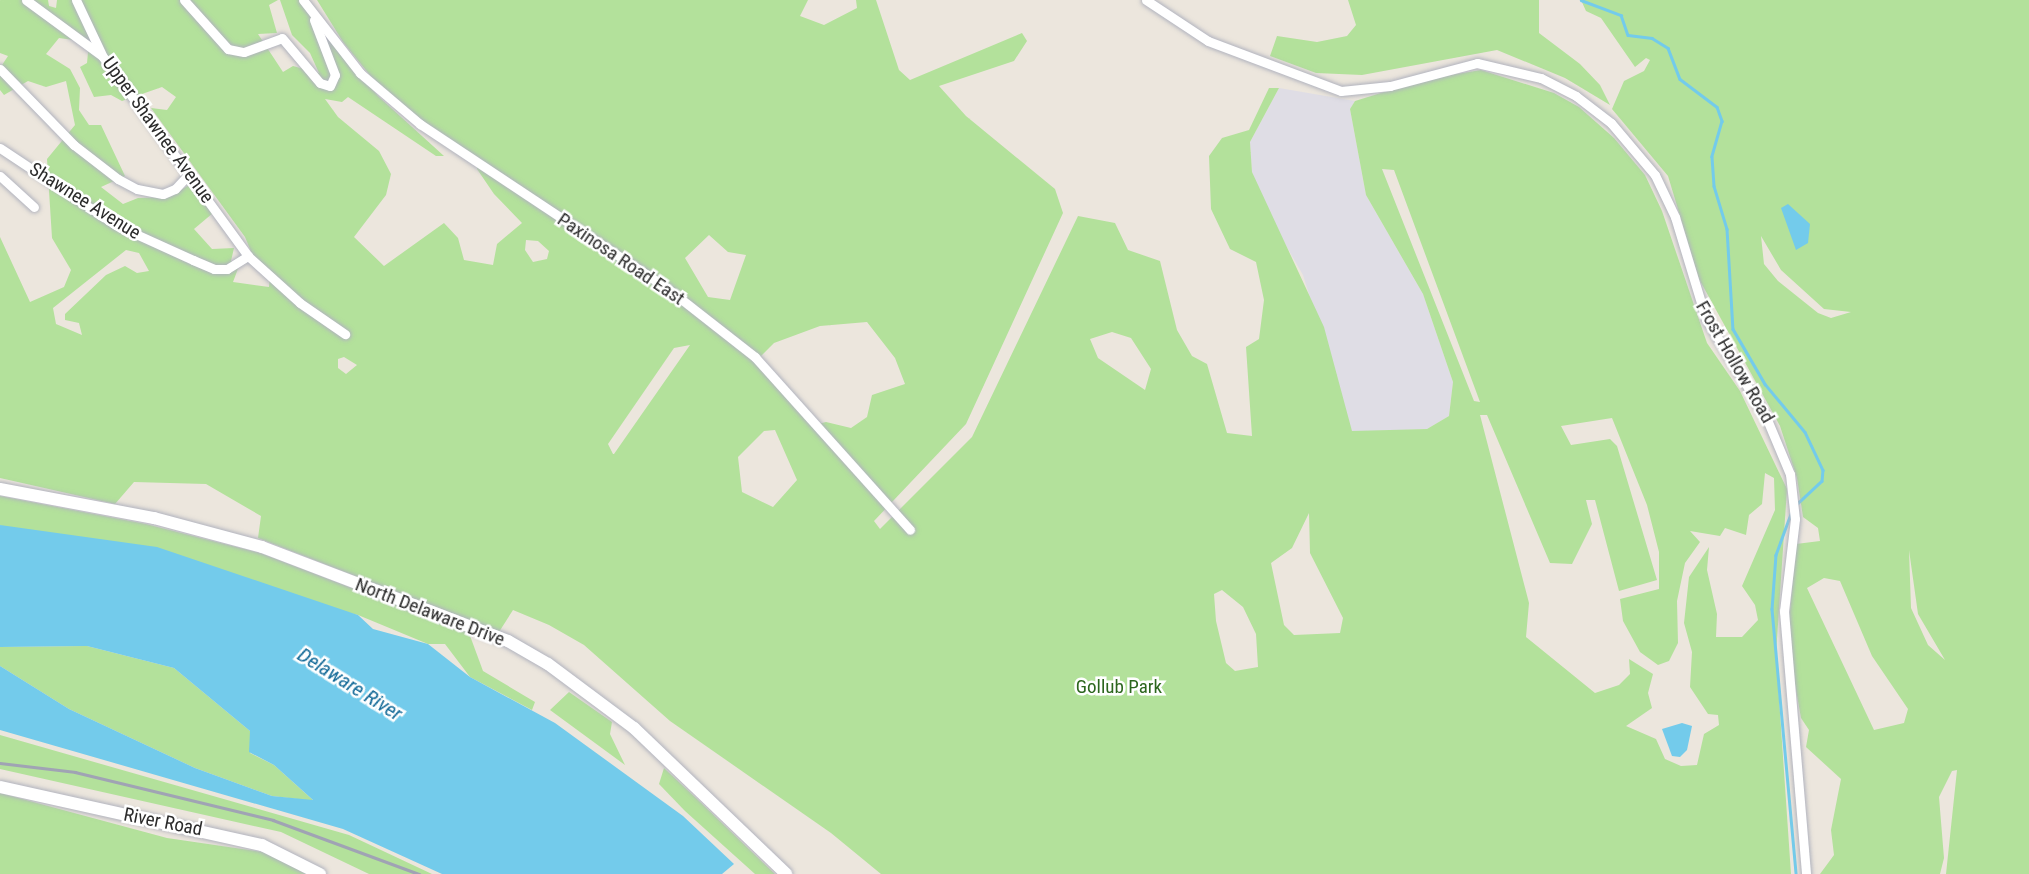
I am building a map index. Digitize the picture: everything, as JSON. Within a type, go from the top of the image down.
[{"type":"main road","name":"North Delaware Drive","points":[[0,489],[154,518],[262,547],[508,641],[548,664],[634,728],[786,874]]},
{"type":"main road","name":"River Road","points":[[0,787],[262,845],[320,874]]},
{"type":"street","points":[[26,0],[103,57]]},
{"type":"street","name":"Upper Shawnee Avenue","points":[[76,0],[103,57],[247,256],[300,303],[345,334]]},
{"type":"street","name":"Paxinosa Road East","points":[[184,0],[218,41],[236,53],[282,38],[320,83],[330,86],[335,75],[311,12]]},
{"type":"street","name":"Paxinosa Road East","points":[[303,0],[360,73],[420,124],[723,328],[792,394],[910,530]]},
{"type":"street","name":"Frost Hollow Road","points":[[1146,0],[1208,41],[1330,89],[1374,89],[1477,63],[1541,78],[1588,104],[1641,157],[1666,195],[1697,299],[1782,446],[1794,497],[1795,519],[1784,611],[1805,874]]},
{"type":"street","points":[[0,69],[74,145],[118,179],[136,189],[163,194],[187,176]]},
{"type":"street","name":"Shawnee Avenue","points":[[0,148],[117,225],[193,260],[214,269],[228,269],[247,256]]},
{"type":"street","points":[[0,176],[34,207]]},
{"type":"shaded area","points":[[1279,88],[1355,101],[1350,109],[1366,195],[1423,294],[1453,382],[1449,416],[1427,429],[1352,432],[1303,275],[1270,218],[1252,172],[1250,142]]},
{"type":"green space","name":"Gollub Park","points":[[0,0],[48,0],[49,6],[56,8],[57,0],[278,0],[269,5],[277,33],[258,34],[283,72],[293,66],[319,73],[310,53],[292,35],[280,0],[299,0],[378,96],[444,156],[436,156],[348,97],[342,102],[325,99],[338,117],[379,151],[391,174],[386,195],[354,237],[384,266],[444,223],[458,238],[464,260],[493,265],[497,244],[522,223],[494,194],[477,169],[477,159],[431,128],[373,79],[343,42],[317,0],[808,0],[800,16],[824,25],[857,8],[856,0],[876,0],[899,70],[910,80],[1022,33],[1027,41],[1014,61],[939,86],[966,116],[1055,189],[1063,213],[966,424],[874,521],[880,529],[972,437],[1078,216],[1115,223],[1128,250],[1160,261],[1177,330],[1192,356],[1207,364],[1227,433],[1252,436],[1246,347],[1259,339],[1264,300],[1256,262],[1230,249],[1211,209],[1209,156],[1222,138],[1249,130],[1269,88],[1279,88],[1250,142],[1252,172],[1324,327],[1352,431],[1427,429],[1449,416],[1453,382],[1423,294],[1366,195],[1350,109],[1355,101],[1426,79],[1481,70],[1554,93],[1579,107],[1614,138],[1645,175],[1662,211],[1707,343],[1740,391],[1787,489],[1776,654],[1791,874],[881,874],[831,833],[670,721],[584,645],[549,625],[513,610],[499,632],[258,538],[261,516],[206,484],[134,482],[115,504],[0,478],[0,237],[30,302],[64,287],[71,270],[52,238],[47,159],[75,125],[66,81],[46,87],[28,81],[4,95],[0,90],[0,68],[8,56],[0,53]],"holes":[[[59,38],[89,42],[87,63],[80,67],[94,97],[111,95],[122,101],[162,87],[176,97],[167,110],[151,108],[245,237],[252,254],[270,273],[269,287],[233,282],[239,266],[231,261],[234,248],[212,249],[194,229],[213,213],[189,185],[170,197],[138,198],[123,204],[101,187],[125,176],[101,125],[89,125],[79,110],[80,88],[70,69],[46,54]],[[1382,169],[1394,170],[1480,402],[1474,401]],[[709,235],[728,252],[746,255],[730,300],[708,297],[685,258]],[[526,240],[538,241],[549,251],[547,259],[533,262],[525,250]],[[126,250],[139,253],[149,271],[137,273],[125,266],[106,275],[65,314],[65,320],[79,323],[82,335],[56,324],[53,308]],[[867,322],[895,358],[905,384],[872,395],[867,417],[851,428],[826,422],[814,425],[755,362],[774,343],[820,326]],[[1112,332],[1131,338],[1151,369],[1145,390],[1098,358],[1090,339]],[[690,345],[613,454],[608,444],[674,348]],[[344,357],[357,365],[346,374],[338,368],[338,359]],[[1480,415],[1487,415],[1550,563],[1572,564],[1592,524],[1586,500],[1595,500],[1619,591],[1657,580],[1617,446],[1610,439],[1571,445],[1561,426],[1612,418],[1647,505],[1659,552],[1659,589],[1620,599],[1623,621],[1640,652],[1658,665],[1669,661],[1678,643],[1677,601],[1685,563],[1700,542],[1690,531],[1720,536],[1725,528],[1746,535],[1749,515],[1762,504],[1765,473],[1774,478],[1775,510],[1742,586],[1755,605],[1758,620],[1742,637],[1716,637],[1717,614],[1707,570],[1709,547],[1689,577],[1684,623],[1692,652],[1690,687],[1708,714],[1718,715],[1719,725],[1704,734],[1697,765],[1681,766],[1665,759],[1656,739],[1626,726],[1652,708],[1648,693],[1653,674],[1629,659],[1630,674],[1619,685],[1595,693],[1526,637],[1529,603]],[[775,430],[797,480],[773,507],[742,492],[738,457],[764,431]],[[1309,513],[1310,553],[1343,618],[1340,633],[1294,635],[1284,625],[1271,563],[1292,548]],[[1222,590],[1243,607],[1256,634],[1258,667],[1235,671],[1226,663],[1216,621],[1214,594]]]},
{"type":"green space","points":[[1348,0],[1539,0],[1539,33],[1580,64],[1600,85],[1610,105],[1565,78],[1497,50],[1362,75],[1316,73],[1270,56],[1277,36],[1317,42],[1347,36],[1356,25]]},
{"type":"green space","points":[[1581,0],[2029,0],[2029,874],[1946,874],[1957,770],[1952,771],[1939,797],[1944,858],[1940,874],[1820,874],[1834,855],[1831,830],[1841,779],[1806,747],[1809,730],[1801,718],[1789,622],[1796,544],[1820,541],[1818,528],[1803,517],[1797,478],[1780,426],[1699,279],[1668,176],[1612,109],[1624,81],[1644,71],[1650,60],[1646,58],[1635,67],[1601,18],[1586,11]],"holes":[[[1761,236],[1781,270],[1824,309],[1851,312],[1831,318],[1818,313],[1778,281],[1764,264]],[[1909,550],[1918,614],[1945,660],[1928,645],[1911,608]],[[1824,578],[1840,581],[1872,656],[1908,709],[1904,723],[1874,730],[1807,588]]]},
{"type":"green space","points":[[0,496],[146,524],[260,553],[469,633],[483,671],[535,702],[532,710],[470,677],[445,644],[428,644],[358,615],[6,528],[0,525]]},
{"type":"green space","points":[[87,646],[174,668],[250,731],[250,753],[274,765],[314,801],[272,796],[195,768],[69,709],[0,666],[0,647]]},
{"type":"green space","points":[[569,692],[612,722],[610,734],[625,765],[550,710]]},
{"type":"green space","points":[[0,735],[349,835],[432,874],[369,874],[281,832],[0,769]]},
{"type":"green space","points":[[664,768],[775,874],[755,874],[685,811],[659,784]]},
{"type":"green space","points":[[0,793],[167,838],[269,853],[307,874],[0,874]]},
{"type":"water","points":[[1788,204],[1810,224],[1808,243],[1796,250],[1781,208]]},
{"type":"water","name":"Delaware River","points":[[0,525],[157,547],[358,615],[373,629],[428,644],[470,677],[555,723],[683,816],[734,864],[722,874],[442,874],[343,829],[0,730],[0,666],[69,709],[195,768],[272,796],[313,800],[274,765],[249,752],[250,731],[174,668],[87,646],[0,647]]},
{"type":"water","points":[[1682,723],[1692,726],[1687,750],[1680,757],[1672,756],[1662,729]]},
{"type":"waterway","points":[[1581,0],[1621,15],[1628,35],[1652,38],[1668,48],[1680,79],[1717,107],[1722,121],[1712,157],[1714,186],[1727,229],[1733,329],[1765,384],[1805,432],[1823,470],[1822,481],[1796,505]]},
{"type":"waterway","points":[[1791,514],[1776,555],[1772,609],[1796,874]]},
{"type":"railway","points":[[0,763],[75,772],[273,820],[419,874]]}]
